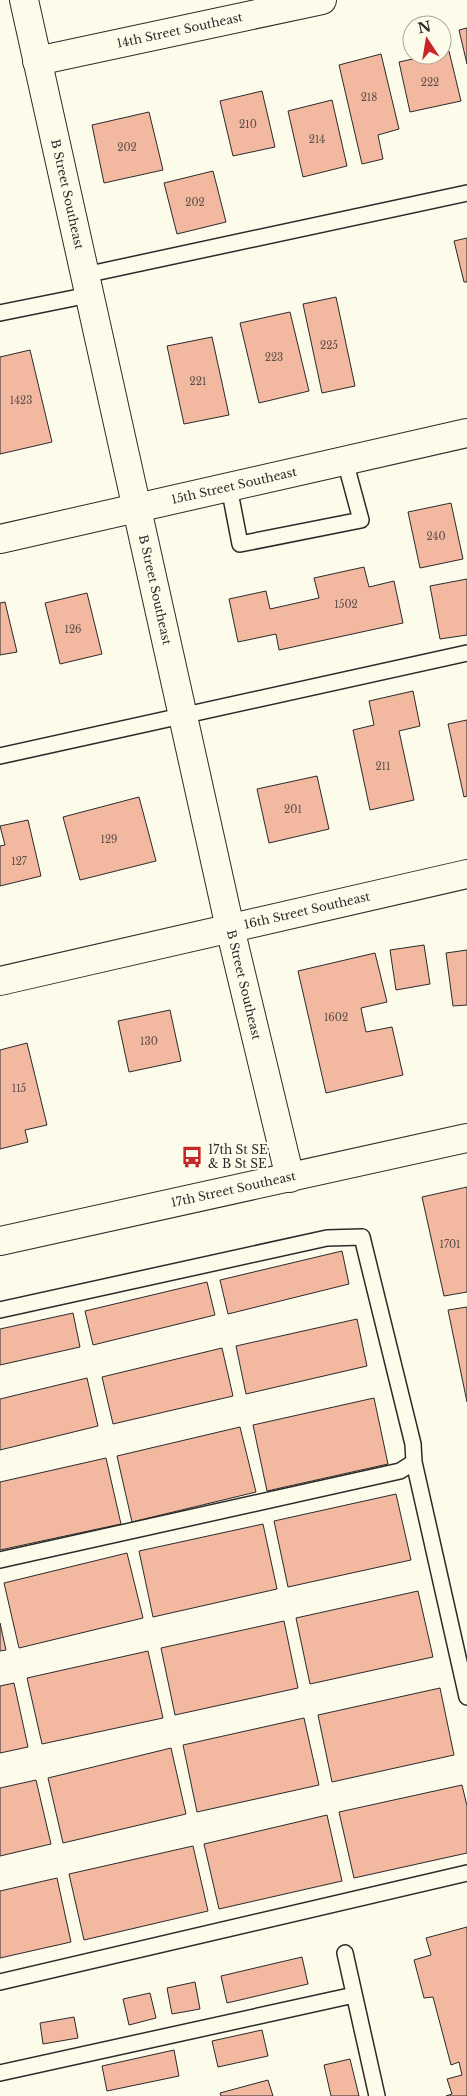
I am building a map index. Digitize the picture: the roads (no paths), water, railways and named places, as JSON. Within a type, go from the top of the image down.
[{"type":"street","name":"B Street Southeast","points":[[24,0],[230,928],[290,1178]]},
{"type":"street","name":"14th Street Southeast","points":[[37,61],[322,0]]},
{"type":"street","name":"15th Street Southeast","points":[[0,539],[467,433]]},
{"type":"street","name":"16th Street Southeast","points":[[0,980],[467,874]]},
{"type":"street","name":"17th Street Southeast","points":[[0,1241],[467,1138]]},
{"type":"lane","points":[[0,313],[87,285],[467,193]]},
{"type":"lane","points":[[229,487],[240,544],[361,520],[345,461]]},
{"type":"lane","points":[[0,756],[467,652]]},
{"type":"lane","points":[[0,1310],[327,1238],[362,1237],[413,1444],[414,1462],[467,1697]]},
{"type":"lane","points":[[0,1560],[400,1471],[414,1462]]},
{"type":"lane","points":[[0,1982],[467,1873]]},
{"type":"lane","points":[[345,1953],[377,2096]]},
{"type":"lane","points":[[0,2073],[354,1995]]},
{"type":"place","name":"17th St SE & B St SE","points":[[192,1157]]}]
